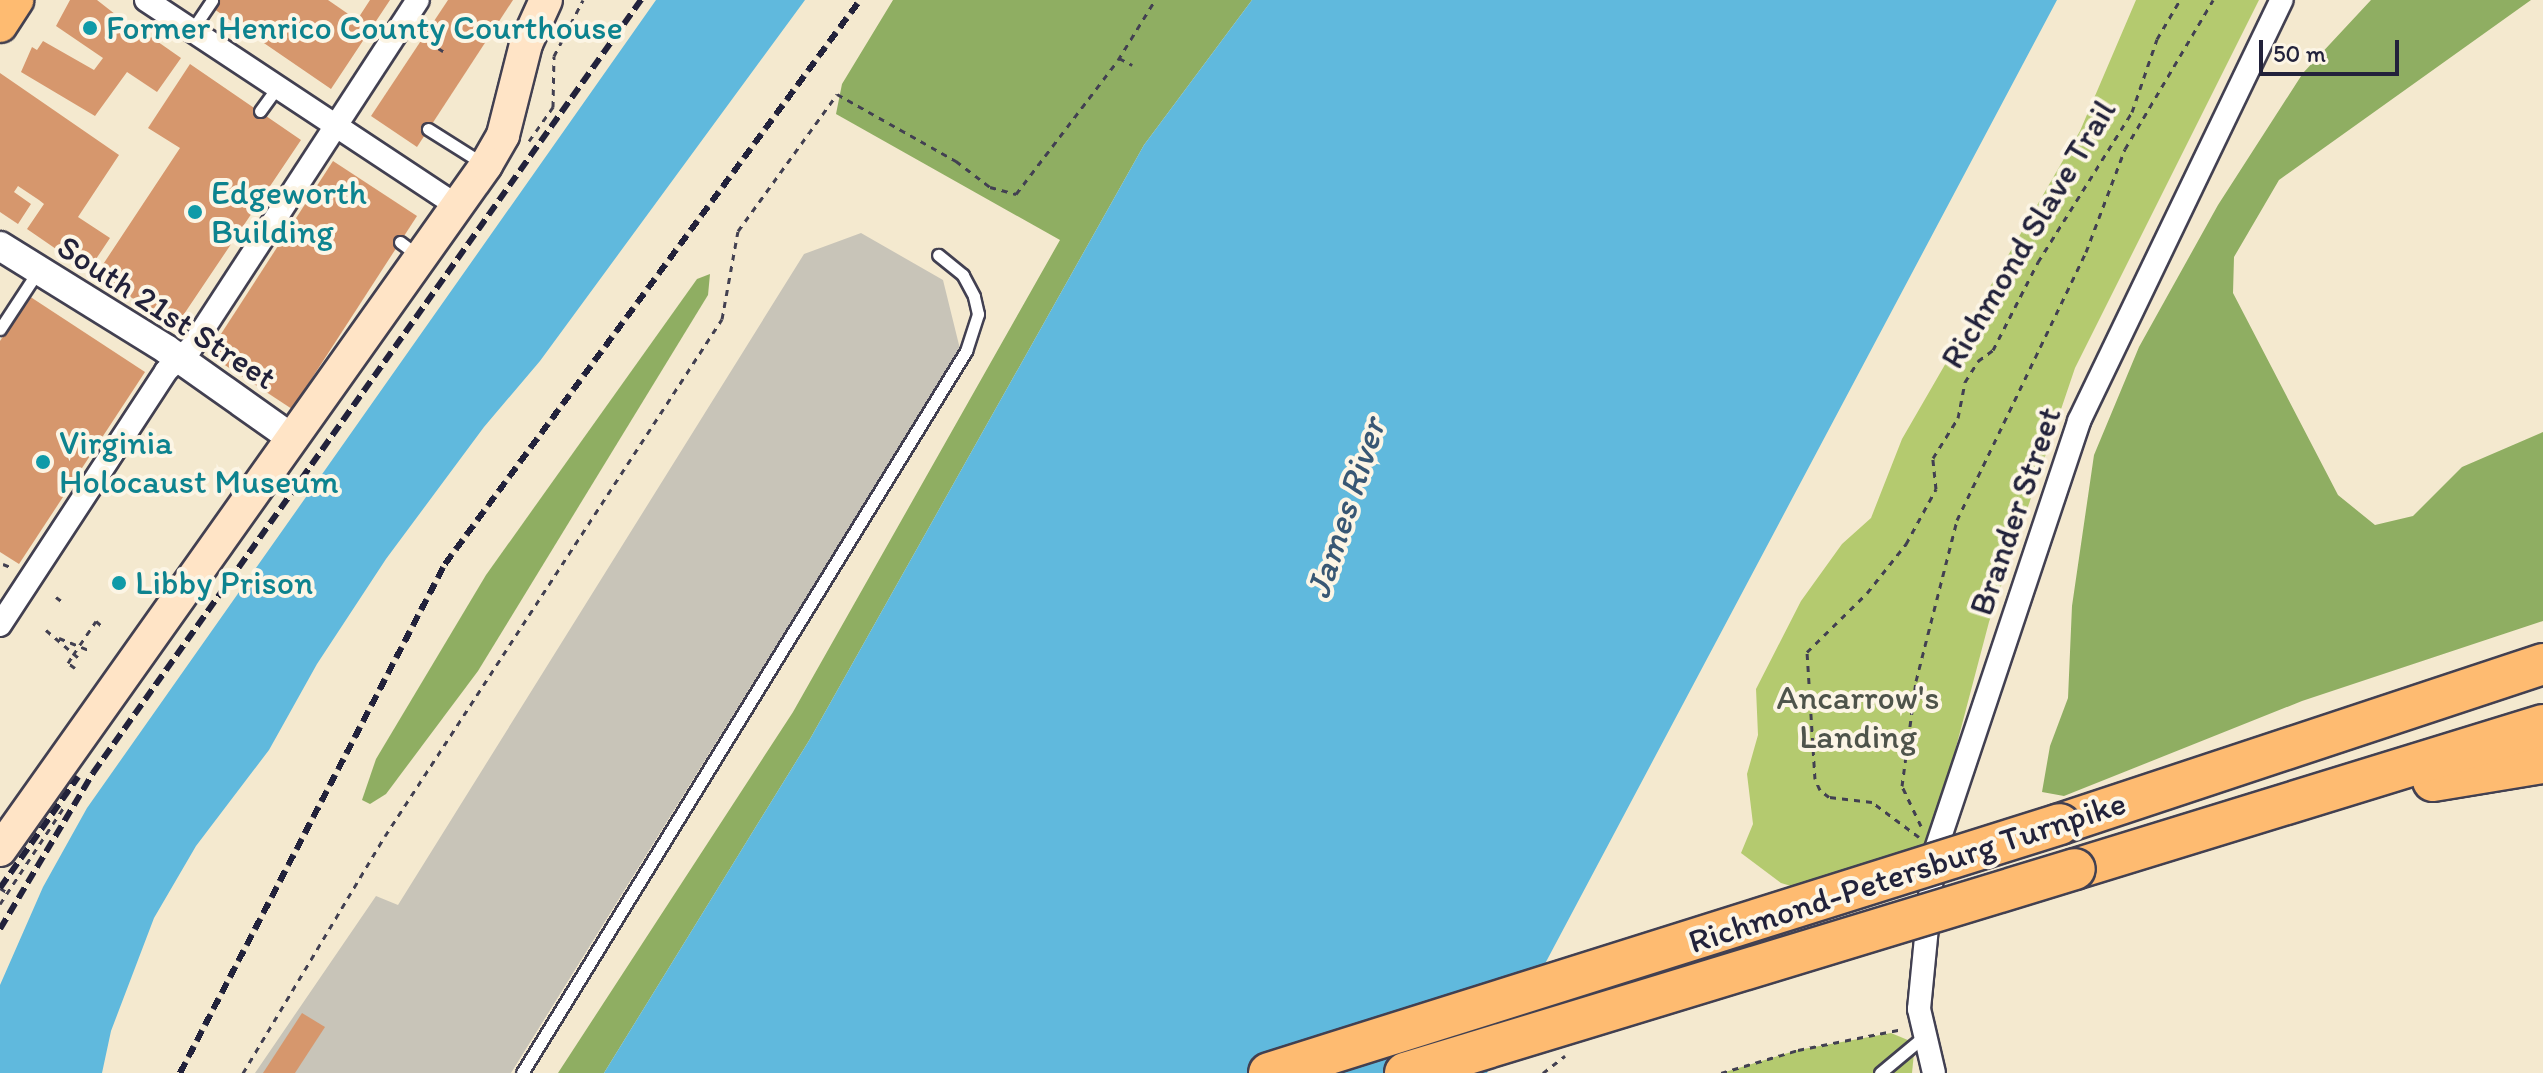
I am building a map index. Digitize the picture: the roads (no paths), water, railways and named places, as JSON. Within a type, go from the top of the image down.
[{"type":"highway","name":"Richmond-Petersburg Turnpike","points":[[1269,1073],[2060,824],[2543,664]]},
{"type":"highway","name":"Richmond-Petersburg Turnpike","points":[[1405,1073],[2543,725]]},
{"type":"highway","points":[[2167,841],[2437,780],[2543,763]]},
{"type":"main road","points":[[0,25],[16,0]]},
{"type":"main road","points":[[0,850],[293,439],[410,250],[457,206],[486,165],[503,135],[526,44],[546,0]]},
{"type":"street","points":[[146,0],[457,206]]},
{"type":"street","points":[[0,625],[8,594],[179,359],[418,0]]},
{"type":"street","name":"Brander Street","points":[[1934,1073],[1921,1031],[1934,855],[2079,421],[2282,0]]},
{"type":"street","name":"South 21st Street","points":[[0,246],[179,359],[293,439]]},
{"type":"lane","points":[[192,30],[212,0]]},
{"type":"lane","points":[[260,111],[277,88]]},
{"type":"lane","points":[[428,129],[486,165]]},
{"type":"lane","points":[[522,1073],[970,343],[978,314],[974,296],[963,275],[938,255]]},
{"type":"lane","points":[[0,329],[38,271]]},
{"type":"lane","points":[[1880,1073],[1921,1031]]},
{"type":"water","points":[[656,0],[805,0],[540,361],[484,427],[386,559],[317,664],[269,750],[196,846],[154,918],[111,1031],[102,1073],[0,1073],[0,985],[43,887],[87,808]]},
{"type":"water","name":"James River","points":[[1252,0],[2057,0],[1487,1073],[604,1073],[810,739],[1144,145]]},
{"type":"railway","points":[[0,929],[93,773],[641,0]]},
{"type":"railway","points":[[180,1073],[445,564],[860,0]]},
{"type":"railway","points":[[0,888],[78,777]]},
{"type":"place","name":"Former Henrico County Courthouse","points":[[90,28]]},
{"type":"place","name":"Edgeworth Building","points":[[195,212]]},
{"type":"place","name":"Virginia Holocaust Museum","points":[[43,462]]},
{"type":"place","name":"Libby Prison","points":[[119,583]]},
{"type":"park label","name":"Ancarrow's Landing","points":[[1858,716]]}]
